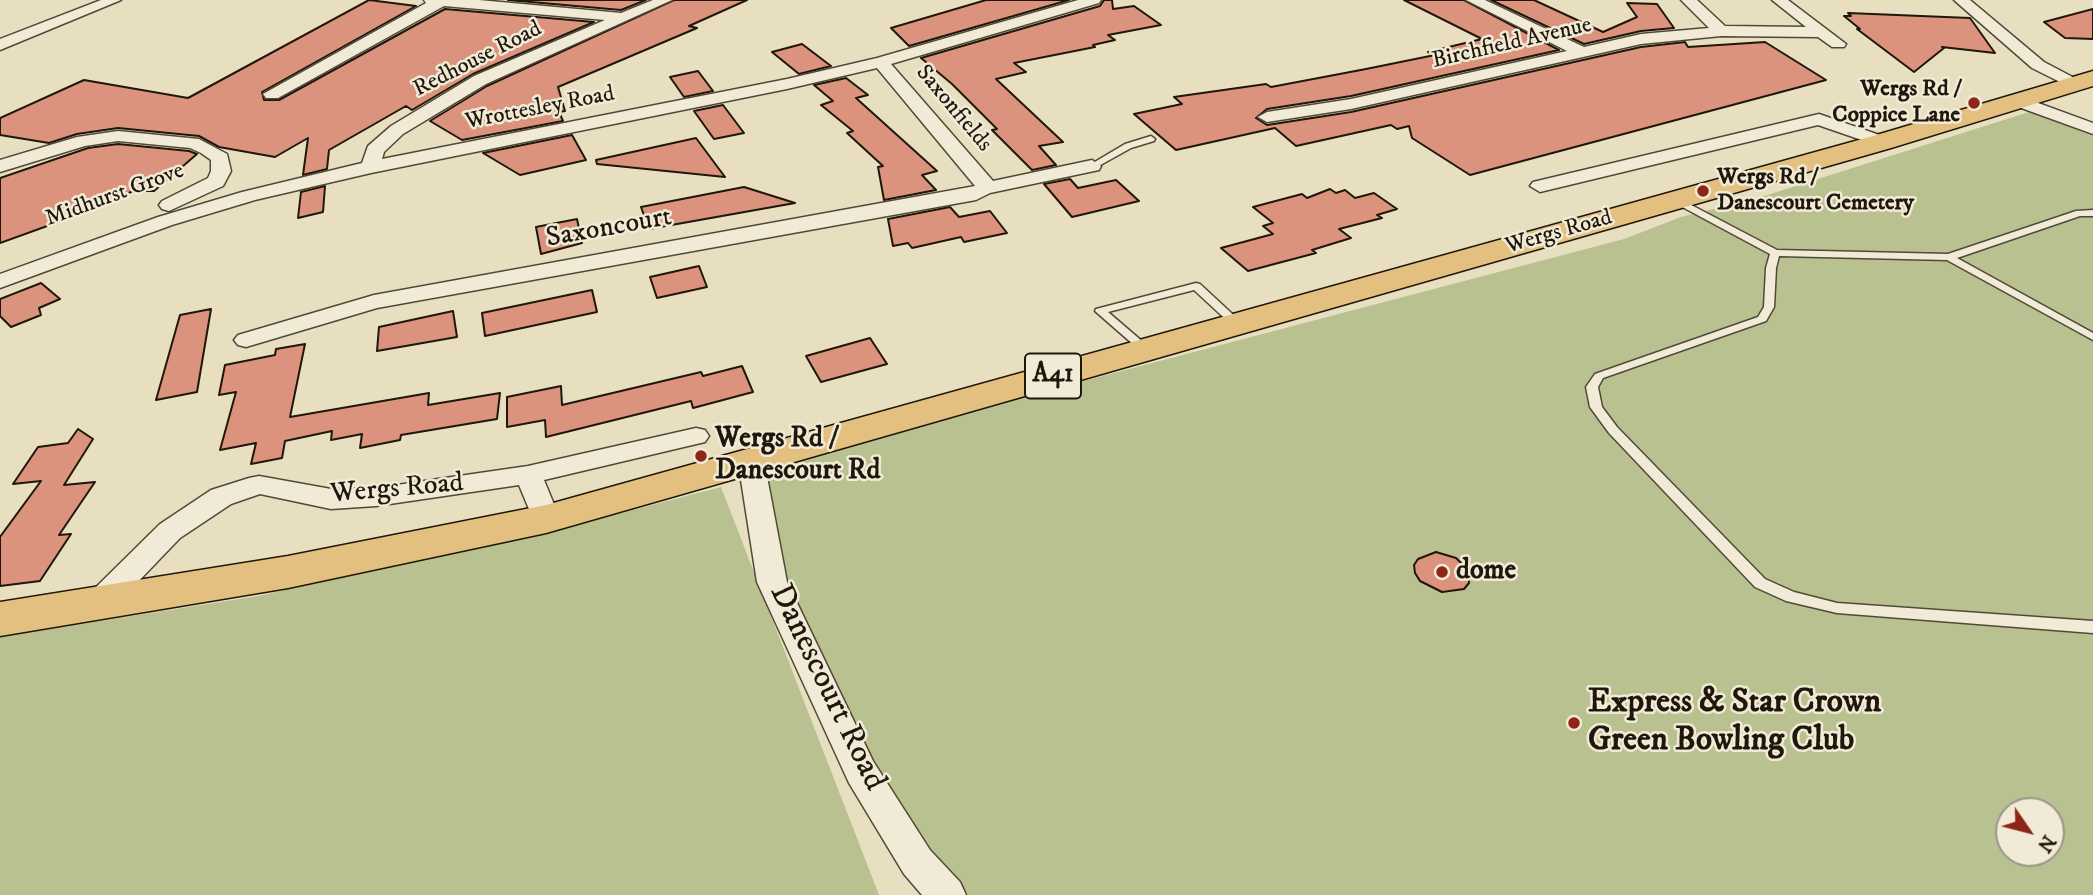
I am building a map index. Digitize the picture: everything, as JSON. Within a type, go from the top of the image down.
[{"type":"highway","name":"Wergs Road","points":[[0,619],[288,572],[546,519],[1882,142],[2084,80]]},
{"type":"street","points":[[0,45],[114,0]]},
{"type":"street","name":"Redhouse Road","points":[[371,167],[375,150],[384,140],[452,96],[506,67],[665,0]]},
{"type":"street","name":"Wrottesley Road","points":[[0,281],[84,249],[202,210],[371,167],[774,87],[881,62],[1094,0]]},
{"type":"street","points":[[1473,0],[1581,52]]},
{"type":"street","points":[[1688,0],[1721,31]]},
{"type":"street","points":[[1779,0],[1838,44]]},
{"type":"street","points":[[1961,0],[2038,65],[2084,80]]},
{"type":"street","points":[[272,94],[436,1],[622,18]]},
{"type":"street","name":"Birchfield Avenue","points":[[1315,109],[1351,104],[1641,38],[1721,31],[1822,32]]},
{"type":"street","points":[[0,33],[32,33]]},
{"type":"street","name":"Saxonfields","points":[[881,62],[985,184],[984,189]]},
{"type":"street","points":[[2019,101],[2093,129]]},
{"type":"street","points":[[1267,117],[1315,109]]},
{"type":"street","name":"Wergs Road","points":[[1541,186],[1819,119],[1882,142]]},
{"type":"street","name":"Midhurst Grove","points":[[0,262],[181,201],[216,182],[221,171],[220,158],[193,143],[118,136],[83,141],[5,161]]},
{"type":"street","name":"Saxoncourt","points":[[246,340],[374,302],[976,194],[984,189],[1092,166]]},
{"type":"street","name":"Wergs Road","points":[[99,603],[170,531],[221,497],[259,485],[331,499],[376,497],[528,475],[696,436]]},
{"type":"street","name":"Danescourt Road","points":[[751,461],[772,582],[861,772],[917,862],[947,895]]},
{"type":"street","points":[[528,475],[546,519]]},
{"type":"lane","points":[[1092,166],[1128,146],[1151,139]]},
{"type":"lane","points":[[1676,200],[1775,253],[1949,257],[2079,213],[2093,213]]},
{"type":"lane","points":[[1775,253],[1771,268],[1769,307],[1762,319],[1599,376],[1592,387],[1596,408],[1613,430],[1760,583],[1791,597],[1838,608],[2093,627]]},
{"type":"lane","points":[[1949,257],[2093,337]]},
{"type":"lane","points":[[1146,350],[1100,311],[1196,286],[1237,324]]},
{"type":"green space","points":[[2029,112],[2093,136],[2093,895],[969,895],[929,851],[872,766],[782,577],[762,465],[923,415],[1019,398],[1624,239],[1681,217],[1758,198]]},
{"type":"green space","points":[[721,487],[879,895],[0,895],[0,637],[258,596],[591,521]]},
{"type":"building","points":[[369,0],[416,6],[262,92],[264,100],[279,100],[445,9],[594,22],[473,74],[412,110],[406,106],[329,150],[327,169],[303,175],[308,138],[275,157],[219,147],[199,136],[118,128],[77,134],[49,143],[0,135],[0,118],[84,80],[188,98]]},
{"type":"building","points":[[508,0],[646,0],[621,10]]},
{"type":"building","points":[[674,0],[747,0],[689,26],[697,28],[558,87],[565,111],[559,112],[563,121],[462,140],[430,121],[487,86]]},
{"type":"building","points":[[986,0],[1069,0],[909,46],[891,28]]},
{"type":"building","points":[[1104,0],[1112,0],[1113,9],[1134,6],[1161,25],[1108,35],[1115,40],[1093,45],[1095,47],[1014,63],[1026,72],[996,79],[1063,142],[1039,146],[1056,165],[1032,170],[992,130],[997,129],[952,84],[921,58],[1100,6]]},
{"type":"building","points":[[1404,0],[1464,0],[1559,50],[1351,96],[1267,109],[1256,118],[1267,125],[1351,112],[1641,47],[1685,42],[1688,47],[1765,42],[1826,80],[1470,175],[1412,138],[1409,126],[1397,129],[1391,125],[1296,146],[1275,128],[1176,150],[1134,114],[1182,104],[1174,97],[1266,84],[1271,87],[1435,55],[1428,52],[1482,39]]},
{"type":"building","points":[[1491,0],[1534,0],[1603,32],[1637,17],[1627,3],[1657,4],[1674,28],[1641,31],[1584,44]]},
{"type":"building","points":[[2093,9],[2093,39],[2065,38],[2044,22]]},
{"type":"building","points":[[1848,13],[1970,18],[1995,53],[1942,47],[1944,48],[1914,72],[1857,29],[1860,29],[1844,16],[1851,16]]},
{"type":"building","points":[[802,44],[831,66],[799,74],[772,52]]},
{"type":"building","points":[[698,71],[713,91],[684,97],[670,77]]},
{"type":"building","points":[[846,78],[868,95],[856,98],[937,171],[922,175],[936,190],[884,200],[878,167],[883,166],[847,133],[853,131],[821,105],[833,101],[814,85]]},
{"type":"building","points":[[723,105],[744,133],[714,139],[694,111]]},
{"type":"building","points":[[572,135],[586,160],[520,175],[483,153]]},
{"type":"building","points":[[696,138],[725,177],[597,164],[596,160]]},
{"type":"building","points":[[118,144],[197,154],[154,191],[133,191],[86,212],[0,243],[0,178],[88,148]]},
{"type":"building","points":[[1070,179],[1078,188],[1116,180],[1139,201],[1072,217],[1044,184]]},
{"type":"building","points":[[325,186],[323,212],[298,218],[301,192]]},
{"type":"building","points":[[744,187],[795,203],[649,229],[641,207]]},
{"type":"building","points":[[1330,189],[1336,193],[1345,190],[1355,198],[1374,193],[1397,209],[1377,215],[1382,218],[1339,229],[1351,238],[1312,250],[1316,253],[1248,271],[1221,248],[1273,234],[1263,226],[1273,223],[1253,207],[1302,194],[1307,198]]},
{"type":"building","points":[[950,207],[959,217],[990,211],[1007,233],[964,242],[961,237],[912,248],[908,243],[893,246],[888,219]]},
{"type":"building","points":[[577,219],[582,243],[541,254],[536,227]]},
{"type":"building","points":[[699,266],[707,287],[657,298],[650,277]]},
{"type":"building","points":[[41,283],[60,299],[39,308],[41,315],[11,327],[0,316],[0,299]]},
{"type":"building","points":[[592,290],[597,312],[485,336],[482,313]]},
{"type":"building","points":[[211,309],[197,392],[156,400],[180,315]]},
{"type":"building","points":[[453,311],[457,337],[377,351],[379,327]]},
{"type":"building","points":[[870,338],[887,364],[821,382],[806,356]]},
{"type":"building","points":[[305,344],[290,417],[429,393],[428,405],[500,393],[497,419],[401,435],[400,440],[360,448],[362,434],[331,440],[332,431],[285,441],[282,458],[251,464],[256,443],[220,450],[236,392],[219,395],[225,365],[275,355],[276,349]]},
{"type":"building","points":[[742,366],[753,392],[693,408],[691,401],[546,437],[545,420],[507,427],[507,397],[561,386],[562,405],[701,372],[703,376]]},
{"type":"building","points":[[78,429],[93,439],[64,485],[95,482],[59,535],[71,534],[40,581],[0,586],[0,537],[41,481],[13,484],[38,447],[68,443]]},
{"type":"building","name":"dome","points":[[1436,552],[1456,558],[1468,570],[1469,583],[1464,589],[1442,592],[1420,581],[1414,565],[1418,559]]},
{"type":"place","name":"Wergs Rd / Coppice Lane","points":[[1974,103]]},
{"type":"place","name":"Wergs Rd / Danescourt Cemetery","points":[[1703,191]]},
{"type":"place","name":"Wergs Rd / Danescourt Rd","points":[[701,456]]},
{"type":"place","name":"dome","points":[[1442,572]]},
{"type":"place","name":"Express & Star Crown Green Bowling Club","points":[[1574,723]]}]
